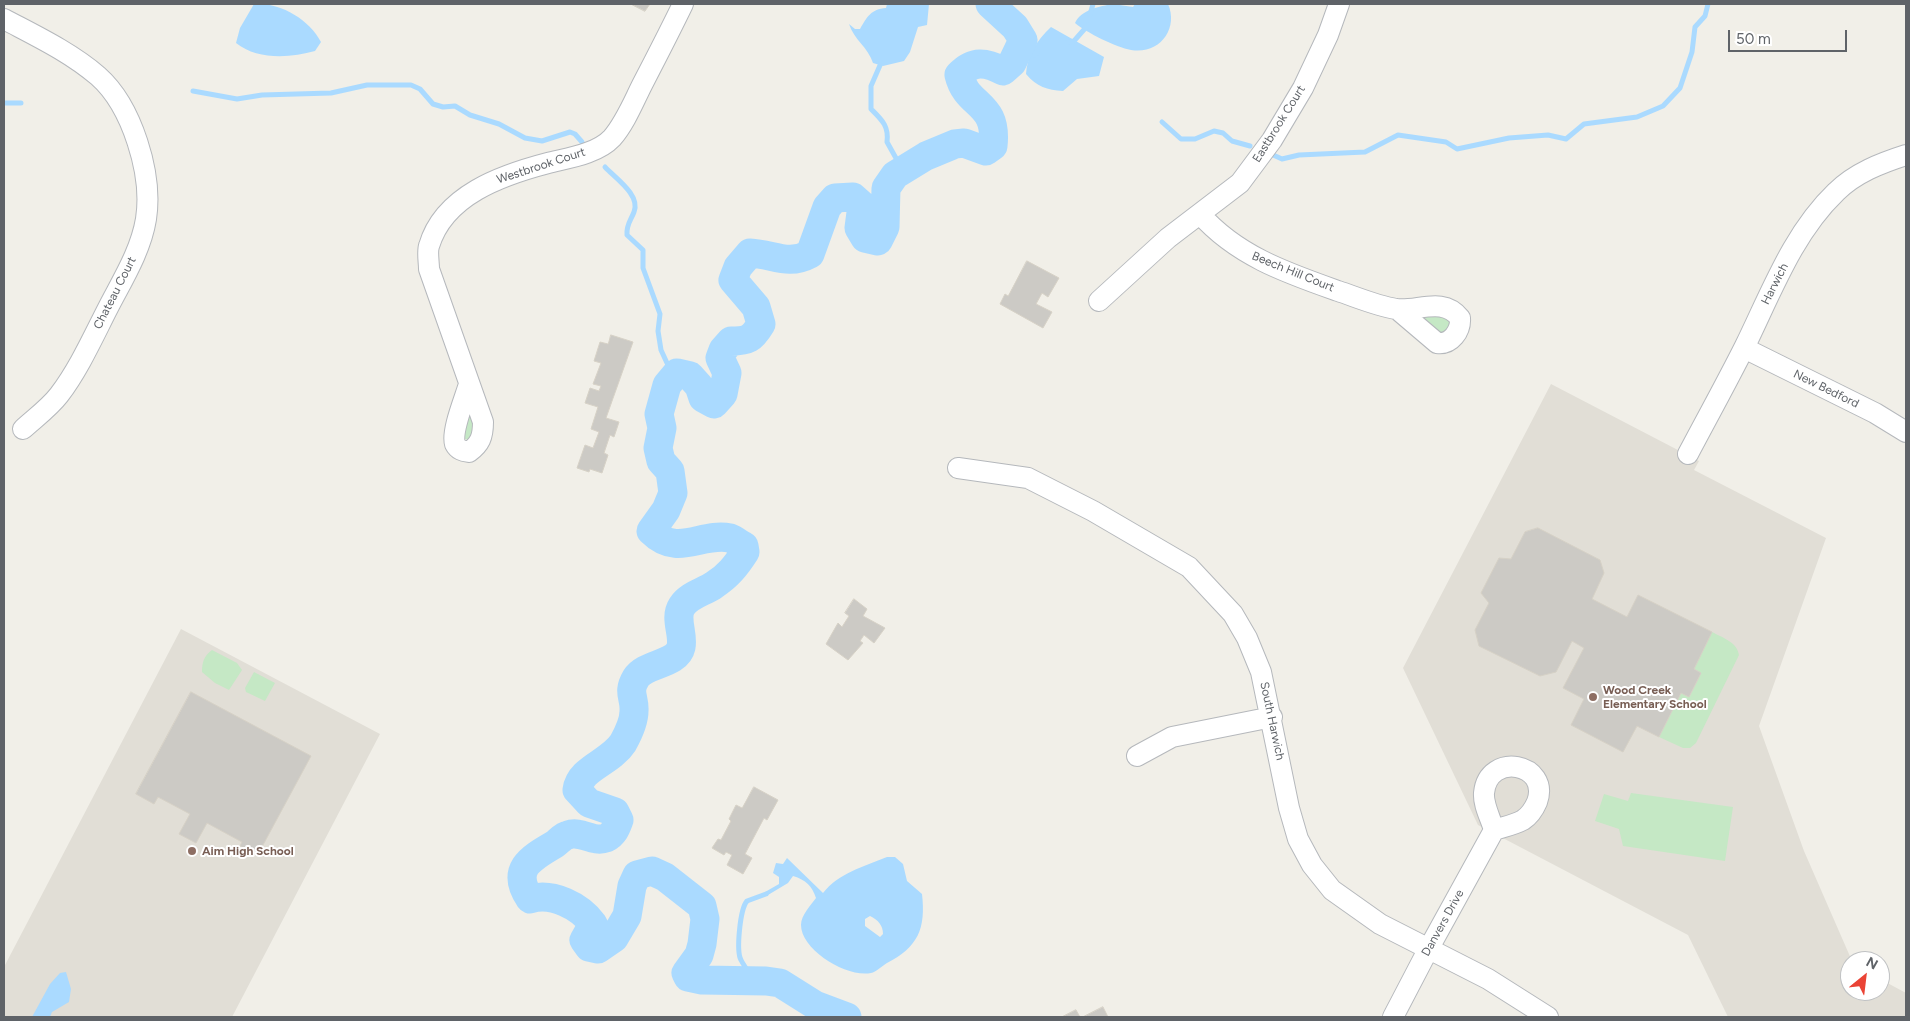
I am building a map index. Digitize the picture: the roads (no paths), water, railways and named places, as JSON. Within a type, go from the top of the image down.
[{"type":"street","name":"Westbrook Court","points":[[469,384],[429,269],[428,247],[442,220],[456,202],[498,179],[529,168],[573,157],[597,148],[611,139],[625,120],[683,4]]},
{"type":"street","name":"Eastbrook Court","points":[[1098,300],[1168,238],[1240,183],[1272,140],[1307,79],[1328,36],[1339,4]]},
{"type":"street","name":"Chateau Court","points":[[4,19],[73,56],[100,78],[117,100],[131,126],[142,156],[148,190],[146,220],[132,262],[90,343],[59,395],[23,430]]},
{"type":"street","name":"Harwich","points":[[1688,454],[1798,241],[1836,191],[1865,170],[1906,155]]},
{"type":"street","name":"Beech Hill Court","points":[[1200,214],[1230,243],[1252,257],[1299,277],[1397,309]]},
{"type":"street","name":"New Bedford","points":[[1744,348],[1875,413],[1906,432]]},
{"type":"street","name":"South Harwich","points":[[958,468],[1028,478],[1092,511],[1189,567],[1233,614],[1247,638],[1261,672],[1272,717],[1289,808],[1298,839],[1312,865],[1332,890],[1380,924],[1488,979],[1548,1017]]},
{"type":"street","points":[[1137,756],[1172,737],[1272,717]]},
{"type":"street","name":"Danvers Drive","points":[[1393,1017],[1428,948],[1494,830]]},
{"type":"water","points":[[254,4],[264,4],[283,9],[301,19],[321,42],[315,51],[285,56],[264,55],[244,49],[236,43],[240,28]]},
{"type":"water","points":[[887,4],[929,4],[927,25],[918,27],[910,52],[904,61],[883,66],[873,63],[868,52],[854,35],[849,24],[855,29],[860,29],[870,14],[886,8]]},
{"type":"water","points":[[1113,4],[1133,7],[1135,4],[1168,4],[1171,13],[1169,31],[1158,44],[1150,48],[1131,50],[1102,39],[1075,23],[1086,12],[1097,7]]},
{"type":"water","points":[[1051,27],[1104,57],[1099,76],[1077,79],[1063,91],[1043,87],[1026,74],[1028,61],[1037,43]]},
{"type":"water","points":[[887,857],[895,857],[903,864],[907,881],[922,894],[923,917],[918,936],[913,943],[898,957],[871,973],[850,971],[838,967],[809,944],[803,934],[801,921],[816,898],[813,890],[802,879],[793,876],[788,883],[768,895],[765,892],[779,884],[779,877],[773,873],[776,863],[783,864],[787,858],[823,893],[844,875]],"holes":[[[870,916],[882,928],[883,934],[880,937],[865,926],[865,919]]]},
{"type":"water","points":[[66,972],[71,989],[69,1002],[52,1012],[50,1017],[32,1017],[50,984],[60,973]]},
{"type":"waterway","points":[[847,1017],[815,1005],[780,983],[702,980],[688,977],[686,973],[699,955],[702,944],[705,919],[702,906],[665,877],[652,871],[637,875],[632,886],[627,916],[614,938],[598,949],[589,947],[584,940],[593,924],[587,917],[573,906],[556,899],[547,897],[530,899],[524,889],[523,872],[531,860],[563,837],[578,834],[601,839],[611,835],[619,820],[615,812],[589,803],[577,790],[579,782],[589,771],[611,756],[623,743],[634,715],[632,688],[636,678],[646,669],[667,661],[678,653],[682,642],[679,621],[682,606],[689,599],[723,578],[745,552],[744,546],[730,538],[719,537],[671,543],[661,539],[651,531],[666,510],[673,493],[670,471],[661,461],[658,448],[662,428],[659,414],[667,385],[677,373],[690,376],[699,386],[703,398],[714,404],[723,394],[727,373],[720,358],[723,350],[731,341],[749,338],[761,324],[756,307],[733,280],[738,267],[750,253],[787,259],[795,259],[810,254],[827,207],[835,198],[853,197],[862,205],[859,228],[865,238],[878,241],[885,227],[886,188],[895,175],[926,156],[955,144],[964,143],[986,151],[993,146],[993,131],[987,112],[968,94],[959,75],[969,67],[980,64],[1003,71],[1012,63],[1023,40],[1015,27],[990,4]]},
{"type":"waterway","points":[[1090,15],[1093,4]]},
{"type":"waterway","points":[[1271,154],[1282,159],[1299,155],[1365,152],[1398,135],[1446,142],[1457,149],[1509,138],[1548,135],[1566,139],[1584,124],[1637,117],[1663,106],[1680,88],[1692,52],[1695,27],[1705,16],[1708,4]]},
{"type":"waterway","points":[[1068,42],[1074,41],[1088,25]]},
{"type":"waterway","points":[[1019,53],[1032,56],[1037,53]]},
{"type":"waterway","points":[[881,63],[871,86],[871,109],[886,127],[887,142],[902,169]]},
{"type":"waterway","points":[[193,91],[237,99],[262,95],[331,93],[367,85],[411,85],[420,89],[433,104],[443,107],[455,106],[470,115],[499,124],[525,138],[542,141],[570,132],[575,134],[582,142]]},
{"type":"waterway","points":[[4,103],[21,103]]},
{"type":"waterway","points":[[1162,122],[1181,139],[1195,139],[1214,131],[1223,133],[1232,141],[1250,146]]},
{"type":"waterway","points":[[605,167],[626,187],[634,199],[634,212],[628,225],[627,235],[643,250],[643,268],[660,314],[658,331],[661,350],[673,376]]},
{"type":"waterway","points":[[754,980],[742,962],[740,955],[739,939],[742,912],[747,901],[766,894]]},
{"type":"place","name":"Wood Creek Elementary School","points":[[1593,697]]},
{"type":"place","name":"Aim High School","points":[[192,851]]}]
